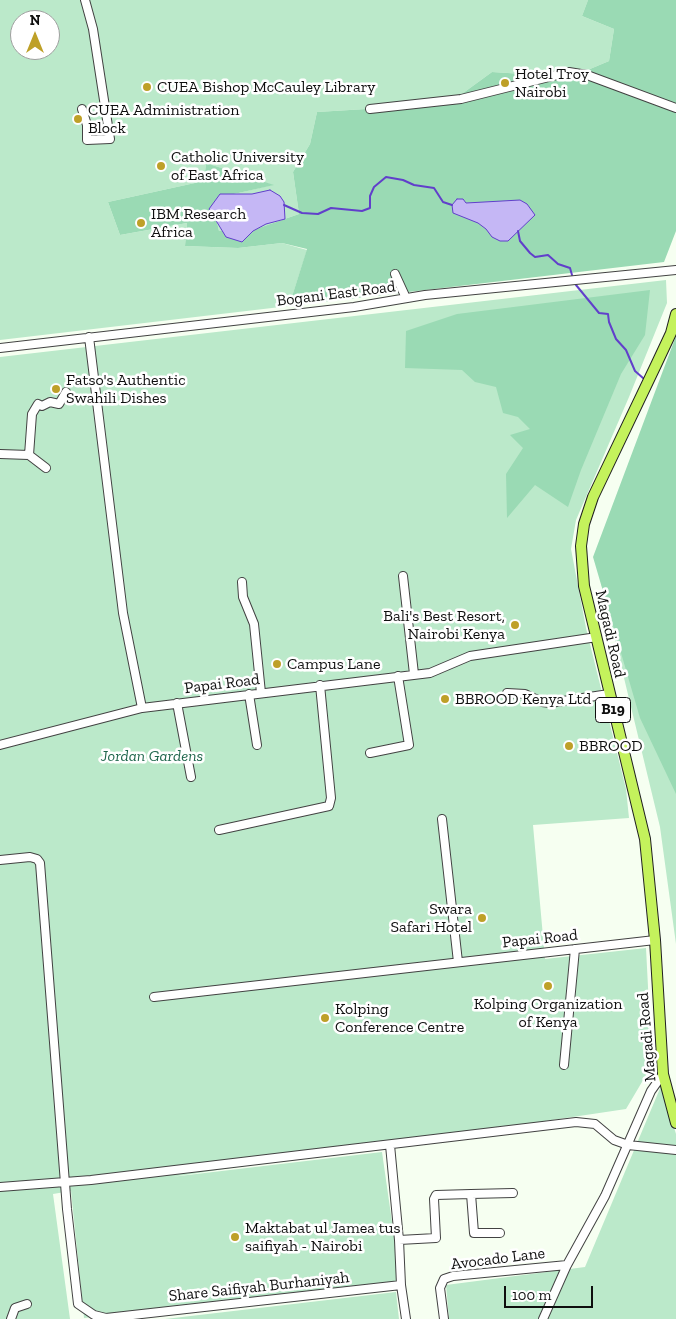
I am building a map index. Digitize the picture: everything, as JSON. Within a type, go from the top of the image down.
[{"type":"highway","name":"Magadi Road","points":[[676,314],[671,333],[593,497],[584,524],[581,546],[583,579],[645,839],[655,940],[663,1074],[676,1123]]},
{"type":"street","points":[[82,109],[87,125],[87,140],[110,139],[93,29],[85,0]]},
{"type":"street","points":[[370,110],[461,99],[570,72],[588,75],[676,108]]},
{"type":"street","name":"Bogani East Road","points":[[0,348],[354,306],[406,298],[676,270]]},
{"type":"street","points":[[395,274],[406,298]]},
{"type":"street","points":[[89,337],[123,613],[142,708]]},
{"type":"street","points":[[30,455],[32,414],[38,404],[42,406],[50,402],[59,404],[66,392]]},
{"type":"street","points":[[0,454],[30,455],[46,468]]},
{"type":"street","points":[[403,576],[414,674]]},
{"type":"street","points":[[242,582],[243,596],[254,624],[261,693]]},
{"type":"street","name":"Papai Road","points":[[0,745],[142,708],[436,671],[470,656],[597,638]]},
{"type":"street","points":[[370,754],[409,745],[398,676]]},
{"type":"street","points":[[218,830],[329,806],[331,798],[320,685]]},
{"type":"street","points":[[507,693],[525,694],[542,702],[550,703],[609,694]]},
{"type":"street","points":[[250,694],[257,745]]},
{"type":"street","points":[[177,703],[191,777]]},
{"type":"street","points":[[442,818],[458,962]]},
{"type":"street","points":[[0,860],[30,857],[37,858],[40,863],[65,1182]]},
{"type":"street","name":"Papai Road","points":[[154,997],[655,940]]},
{"type":"street","points":[[564,1066],[574,949]]},
{"type":"street","points":[[543,1319],[567,1265],[605,1196],[651,1091],[663,1074]]},
{"type":"street","points":[[0,1187],[65,1182],[576,1122],[595,1124],[611,1139],[628,1146],[676,1150]]},
{"type":"street","points":[[390,1145],[399,1240],[401,1285],[406,1319]]},
{"type":"street","name":"Share Saifiyah Burhaniyah","points":[[65,1182],[78,1304],[100,1318],[120,1318],[401,1285]]},
{"type":"street","points":[[399,1240],[436,1238],[436,1196],[513,1193]]},
{"type":"street","points":[[470,1194],[474,1233],[500,1233]]},
{"type":"street","name":"Avocado Lane","points":[[444,1319],[440,1288],[444,1279],[453,1276],[567,1265]]},
{"type":"street","points":[[11,1319],[15,1308],[27,1304]]},
{"type":"green space","name":"Catholic University of East Africa","points":[[0,0],[588,0],[582,16],[614,29],[609,61],[571,77],[492,72],[448,104],[317,112],[310,144],[293,172],[299,214],[256,229],[219,231],[213,204],[234,194],[272,185],[206,163],[204,181],[108,202],[120,235],[187,223],[185,246],[238,248],[282,243],[307,250],[289,306],[0,340]]},
{"type":"green space","points":[[588,0],[676,0],[676,231],[664,262],[289,306],[307,249],[282,243],[238,248],[185,246],[187,223],[120,235],[108,202],[204,181],[206,163],[274,185],[234,194],[213,204],[219,231],[256,229],[299,214],[293,172],[310,144],[317,112],[448,104],[492,72],[571,77],[609,61],[614,29],[582,16]]},
{"type":"green space","name":"Jordan Gardens","points":[[666,280],[667,303],[576,520],[571,549],[586,628],[626,789],[629,818],[533,825],[545,959],[646,948],[652,1065],[626,1109],[171,1177],[382,1152],[401,1285],[84,1318],[71,1191],[53,1194],[70,1319],[0,1319],[0,357]]},
{"type":"green space","points":[[650,290],[645,335],[621,374],[581,470],[568,507],[535,485],[507,518],[506,474],[523,448],[510,435],[530,429],[518,417],[503,413],[496,387],[475,382],[462,370],[405,368],[406,331],[457,314]]},
{"type":"green space","points":[[676,336],[676,794],[640,718],[593,557]]},
{"type":"green space","points":[[676,377],[676,944],[660,827],[596,562]]},
{"type":"green space","points":[[661,1086],[676,1134],[676,1319],[449,1319],[446,1285],[585,1267]]},
{"type":"green space","points":[[396,1292],[399,1319],[165,1319]]},
{"type":"shaded area","points":[[270,190],[280,196],[284,202],[285,219],[266,224],[253,231],[242,242],[226,237],[209,209],[220,194],[252,194]]},
{"type":"shaded area","points":[[457,199],[463,199],[466,203],[520,200],[527,204],[535,215],[508,241],[500,241],[492,237],[478,223],[453,213],[452,205]]},
{"type":"waterway","points":[[284,205],[302,213],[318,214],[331,208],[362,211],[370,208],[370,196],[374,187],[386,177],[403,180],[414,185],[434,188],[443,202],[452,205]]},
{"type":"waterway","points":[[518,231],[520,241],[530,253],[535,257],[548,255],[558,264],[570,268],[572,275]]},
{"type":"waterway","points":[[576,285],[599,313],[608,314],[616,339],[626,350],[635,371],[643,378]]},
{"type":"place","name":"Hotel Troy Nairobi","points":[[505,83]]},
{"type":"place","name":"CUEA Bishop McCauley Library","points":[[147,87]]},
{"type":"place","name":"CUEA Administration Block","points":[[78,119]]},
{"type":"place","name":"Catholic University of East Africa","points":[[161,166]]},
{"type":"place","name":"IBM Research Africa","points":[[141,223]]},
{"type":"place","name":"Fatso's Authentic Swahili Dishes","points":[[56,389]]},
{"type":"place","name":"Bali's Best Resort, Nairobi Kenya","points":[[515,625]]},
{"type":"place","name":"Campus Lane","points":[[277,664]]},
{"type":"place","name":"BBROOD Kenya Ltd","points":[[445,699]]},
{"type":"place","name":"BBROOD","points":[[569,746]]},
{"type":"place","name":"Swara Safari Hotel","points":[[482,918]]},
{"type":"place","name":"Kolping Organization of Kenya","points":[[548,986]]},
{"type":"place","name":"Kolping Conference Centre","points":[[325,1018]]},
{"type":"place","name":"Maktabat ul Jamea tus saifiyah - Nairobi","points":[[235,1237]]}]
